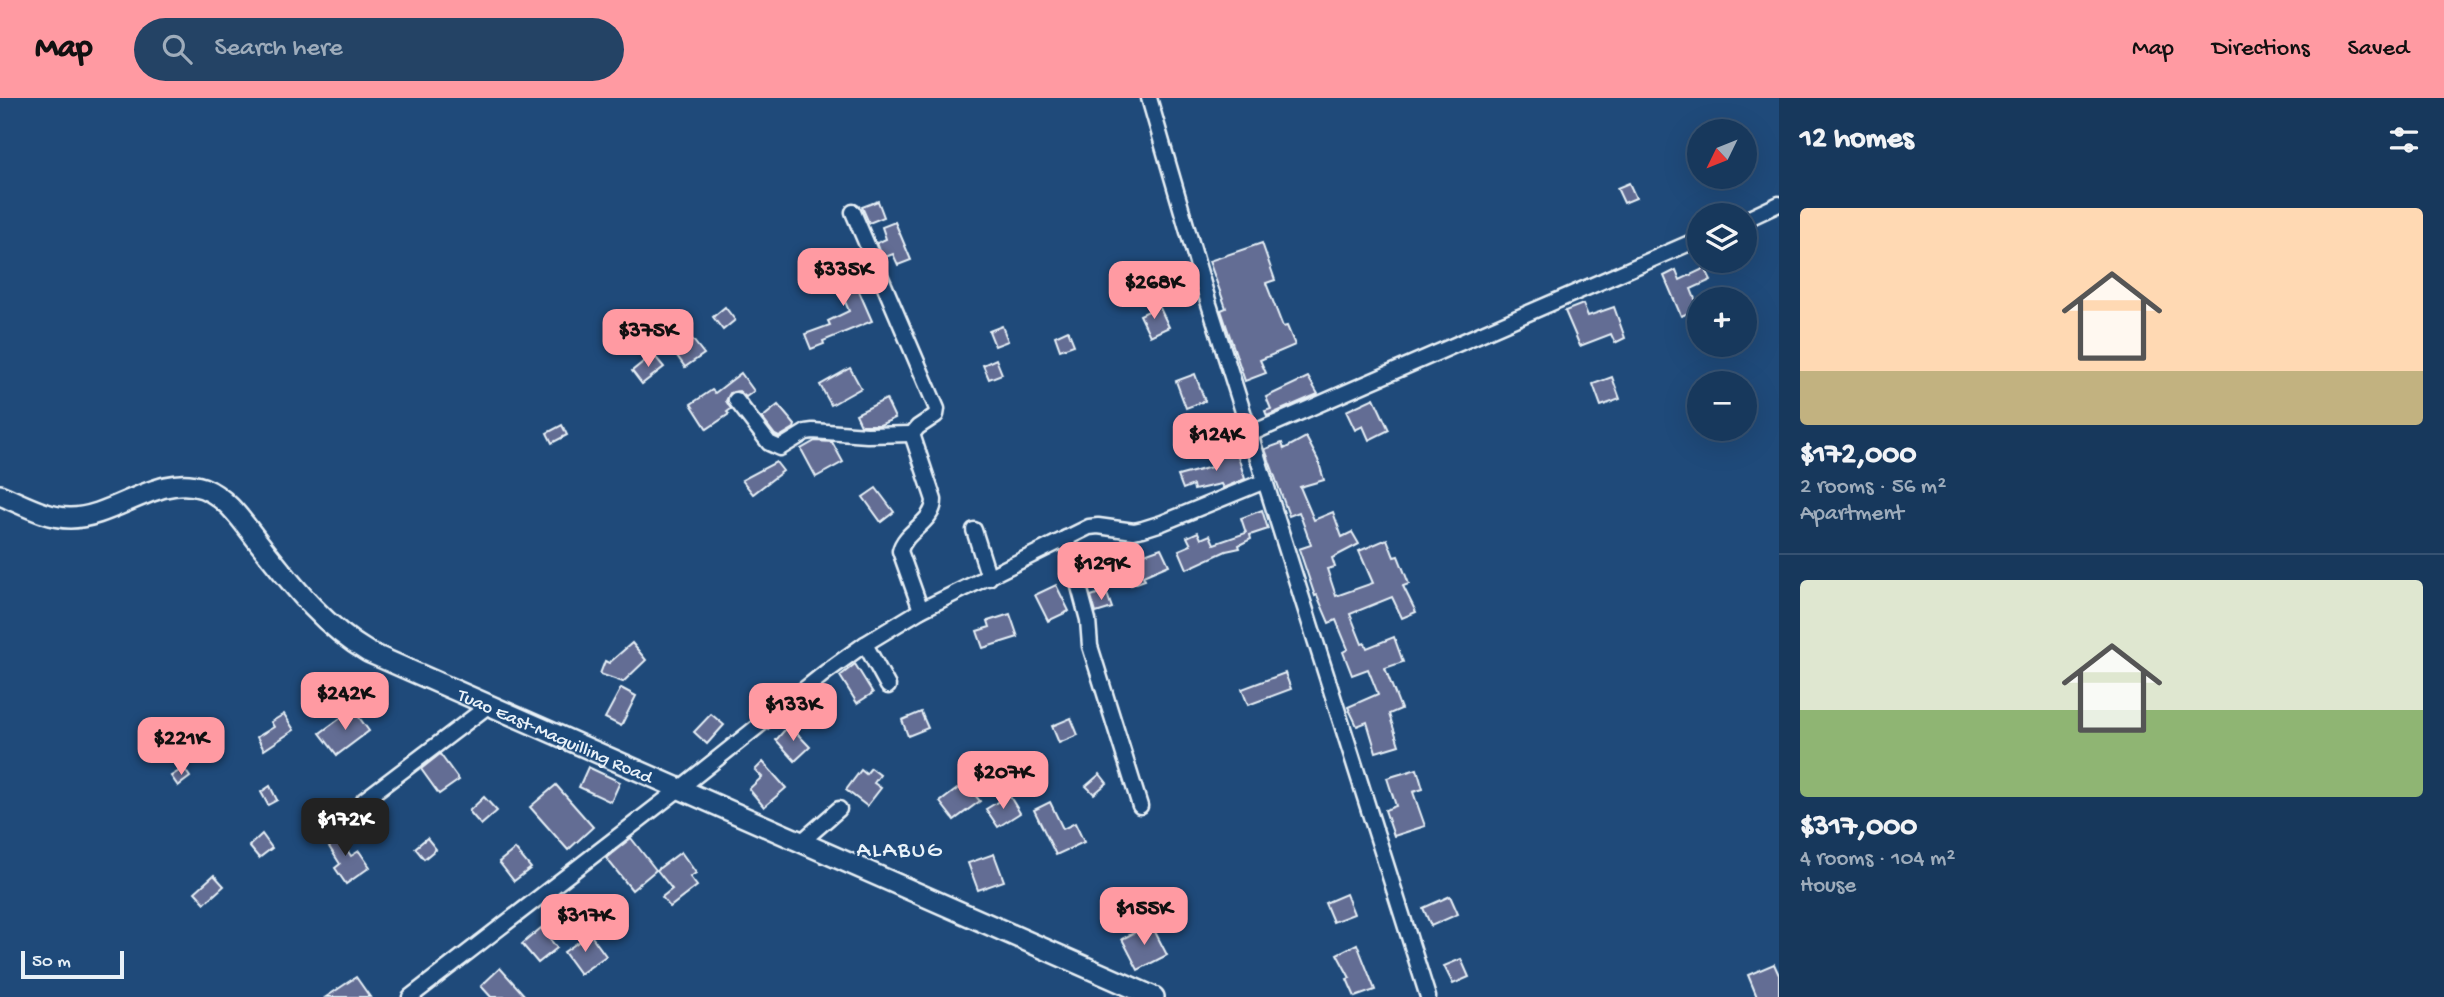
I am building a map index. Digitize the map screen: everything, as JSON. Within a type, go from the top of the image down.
[{"type":"main road","name":"Tuao East-Maguilling Road","points":[[0,495],[41,512],[72,518],[92,515],[168,486],[192,485],[216,495],[227,504],[328,625],[350,642],[391,663],[678,790],[1154,997]]},
{"type":"street","points":[[1149,98],[1209,304],[1428,997]]},
{"type":"street","points":[[1757,214],[1779,205]]},
{"type":"street","points":[[736,400],[769,443],[780,448],[806,432],[813,431],[867,435],[912,434],[936,415],[937,409],[853,212]]},
{"type":"street","points":[[1250,434],[1687,245]]},
{"type":"street","points":[[912,434],[934,500],[932,514],[908,536],[900,551],[921,610]]},
{"type":"street","points":[[410,997],[826,672],[865,644],[921,610],[1089,527],[1134,531],[1143,529],[1265,481]]},
{"type":"street","points":[[974,530],[989,578]]},
{"type":"street","points":[[1066,538],[1088,620],[1090,646],[1140,806]]},
{"type":"street","points":[[865,644],[888,686]]},
{"type":"street","points":[[364,800],[488,706]]},
{"type":"street","points":[[800,843],[839,809]]},
{"type":"building","points":[[1629,183],[1636,198],[1624,203],[1617,188]]},
{"type":"building","points":[[878,201],[884,217],[869,223],[862,207]]},
{"type":"building","points":[[895,222],[911,260],[898,265],[893,254],[883,258],[877,243],[886,239],[882,227]]},
{"type":"building","points":[[1262,243],[1275,280],[1266,283],[1283,327],[1287,326],[1295,345],[1260,360],[1266,373],[1245,381],[1221,310],[1226,308],[1209,261]]},
{"type":"building","points":[[849,255],[856,271],[851,273],[872,321],[823,341],[824,344],[811,349],[805,334],[830,325],[828,321],[849,311],[839,287],[844,285],[834,262]]},
{"type":"building","points":[[1676,270],[1680,280],[1695,273],[1708,273],[1711,280],[1695,287],[1687,287],[1687,314],[1681,316],[1664,276]]},
{"type":"building","points":[[1583,304],[1588,316],[1614,307],[1625,338],[1615,343],[1611,334],[1580,346],[1565,311]]},
{"type":"building","points":[[1159,306],[1169,327],[1150,336],[1140,315]]},
{"type":"building","points":[[725,307],[735,320],[723,330],[713,317]]},
{"type":"building","points":[[1002,326],[1008,341],[995,346],[989,331]]},
{"type":"building","points":[[1068,330],[1074,345],[1060,350],[1055,336]]},
{"type":"building","points":[[693,340],[704,354],[685,367],[675,353]]},
{"type":"building","points":[[653,354],[664,367],[642,384],[632,371]]},
{"type":"building","points":[[996,359],[1002,374],[989,379],[983,365]]},
{"type":"building","points":[[850,368],[861,388],[831,405],[820,385]]},
{"type":"building","points":[[741,373],[754,391],[746,397],[739,391],[730,393],[726,401],[731,409],[727,412],[729,414],[707,429],[691,404],[712,390],[715,393]]},
{"type":"building","points":[[1195,374],[1205,401],[1186,408],[1176,381]]},
{"type":"building","points":[[1308,377],[1318,394],[1267,416],[1265,411],[1271,409],[1266,397]]},
{"type":"building","points":[[1612,377],[1620,399],[1601,406],[1593,384]]},
{"type":"building","points":[[1374,398],[1389,430],[1369,440],[1363,426],[1355,430],[1346,411]]},
{"type":"building","points":[[886,399],[895,418],[880,425],[861,425],[856,414]]},
{"type":"building","points":[[778,405],[795,425],[779,437],[762,418]]},
{"type":"building","points":[[562,425],[567,435],[552,443],[547,433]]},
{"type":"building","points":[[1306,437],[1318,460],[1324,480],[1300,487],[1314,520],[1333,512],[1342,537],[1352,532],[1359,544],[1332,558],[1335,567],[1327,569],[1336,596],[1373,583],[1359,551],[1387,539],[1394,557],[1398,556],[1409,584],[1403,586],[1416,612],[1402,618],[1392,597],[1350,614],[1362,644],[1365,643],[1367,648],[1394,637],[1403,662],[1385,668],[1401,709],[1389,714],[1399,745],[1376,752],[1367,722],[1357,726],[1348,707],[1378,694],[1368,669],[1352,675],[1343,652],[1348,649],[1336,620],[1329,623],[1317,595],[1315,596],[1299,549],[1311,545],[1299,512],[1289,516],[1265,449],[1282,443],[1284,449]]},
{"type":"building","points":[[815,441],[832,442],[843,462],[816,477],[801,449]]},
{"type":"building","points":[[1236,450],[1245,479],[1223,488],[1221,484],[1194,490],[1193,485],[1183,489],[1178,476],[1215,466],[1213,458]]},
{"type":"building","points":[[776,462],[783,471],[753,494],[742,480]]},
{"type":"building","points":[[876,488],[894,512],[881,522],[863,497]]},
{"type":"building","points":[[1262,510],[1268,529],[1250,535],[1251,539],[1239,545],[1240,548],[1226,551],[1187,569],[1179,550],[1191,545],[1187,537],[1198,532],[1201,539],[1210,535],[1214,544],[1246,533],[1241,518]]},
{"type":"building","points":[[1161,548],[1169,565],[1143,576],[1145,580],[1131,585],[1122,562]]},
{"type":"building","points":[[1056,585],[1069,611],[1048,621],[1035,595]]},
{"type":"building","points":[[1106,591],[1112,608],[1096,613],[1091,596]]},
{"type":"building","points":[[1010,614],[1018,637],[983,648],[977,631],[990,627],[988,621]]},
{"type":"building","points":[[632,643],[646,660],[623,682],[600,674],[605,661],[609,663]]},
{"type":"building","points":[[855,664],[873,693],[857,703],[840,676]]},
{"type":"building","points":[[1285,673],[1291,689],[1248,705],[1242,689]]},
{"type":"building","points":[[621,688],[636,696],[621,726],[605,718]]},
{"type":"building","points":[[353,709],[369,731],[337,755],[320,733]]},
{"type":"building","points":[[921,712],[928,728],[908,736],[902,720]]},
{"type":"building","points":[[284,714],[294,730],[264,750],[257,737],[274,727],[271,722]]},
{"type":"building","points":[[711,714],[724,725],[707,744],[694,732]]},
{"type":"building","points":[[1071,718],[1078,735],[1059,743],[1052,726]]},
{"type":"building","points":[[789,725],[810,747],[795,761],[776,740]]},
{"type":"building","points":[[440,754],[459,780],[439,794],[421,769]]},
{"type":"building","points":[[763,762],[786,788],[764,807],[749,789],[762,777],[755,770]]},
{"type":"building","points":[[588,767],[620,782],[611,802],[579,787]]},
{"type":"building","points":[[184,768],[190,777],[178,786],[171,776]]},
{"type":"building","points":[[871,768],[880,775],[874,783],[881,788],[867,806],[846,790],[861,770],[866,774]]},
{"type":"building","points":[[1417,769],[1423,789],[1413,792],[1425,826],[1394,836],[1385,810],[1396,806],[1387,778]]},
{"type":"building","points":[[1100,774],[1107,783],[1094,794],[1086,786]]},
{"type":"building","points":[[965,783],[980,801],[954,820],[940,802]]},
{"type":"building","points":[[556,785],[593,827],[568,850],[530,807]]},
{"type":"building","points":[[270,786],[277,800],[268,805],[261,792]]},
{"type":"building","points":[[1009,795],[1020,813],[998,827],[986,809]]},
{"type":"building","points":[[484,797],[497,811],[481,825],[469,811]]},
{"type":"building","points":[[1050,802],[1063,829],[1075,823],[1084,842],[1056,855],[1034,810]]},
{"type":"building","points":[[332,827],[351,856],[359,851],[370,867],[346,884],[335,868],[340,864],[321,834]]},
{"type":"building","points":[[262,834],[272,848],[259,858],[249,846]]},
{"type":"building","points":[[427,838],[436,849],[424,859],[415,848]]},
{"type":"building","points":[[631,838],[656,870],[632,890],[606,858]]},
{"type":"building","points":[[515,849],[531,868],[514,881],[499,862]]},
{"type":"building","points":[[681,852],[696,873],[690,877],[697,886],[670,907],[662,897],[672,889],[657,870]]},
{"type":"building","points":[[994,854],[1004,881],[978,890],[968,863]]},
{"type":"building","points":[[214,875],[224,886],[205,903],[195,892]]},
{"type":"building","points":[[1346,894],[1354,914],[1333,922],[1325,903]]},
{"type":"building","points":[[1450,896],[1458,914],[1431,926],[1423,908]]},
{"type":"building","points":[[1151,924],[1167,955],[1138,970],[1122,939]]},
{"type":"building","points":[[541,928],[557,948],[538,963],[522,944]]},
{"type":"building","points":[[590,934],[606,956],[580,974],[564,952]]},
{"type":"building","points":[[1357,944],[1375,990],[1355,997],[1347,979],[1350,978],[1337,954]]},
{"type":"building","points":[[1461,959],[1469,977],[1453,984],[1444,966]]},
{"type":"building","points":[[1774,964],[1779,975],[1779,997],[1757,997],[1748,975]]},
{"type":"building","points":[[500,968],[526,997],[491,997],[481,986]]},
{"type":"building","points":[[356,977],[370,997],[326,997]]},
{"type":"district","name":"ALABUG","points":[[900,848]]}]
